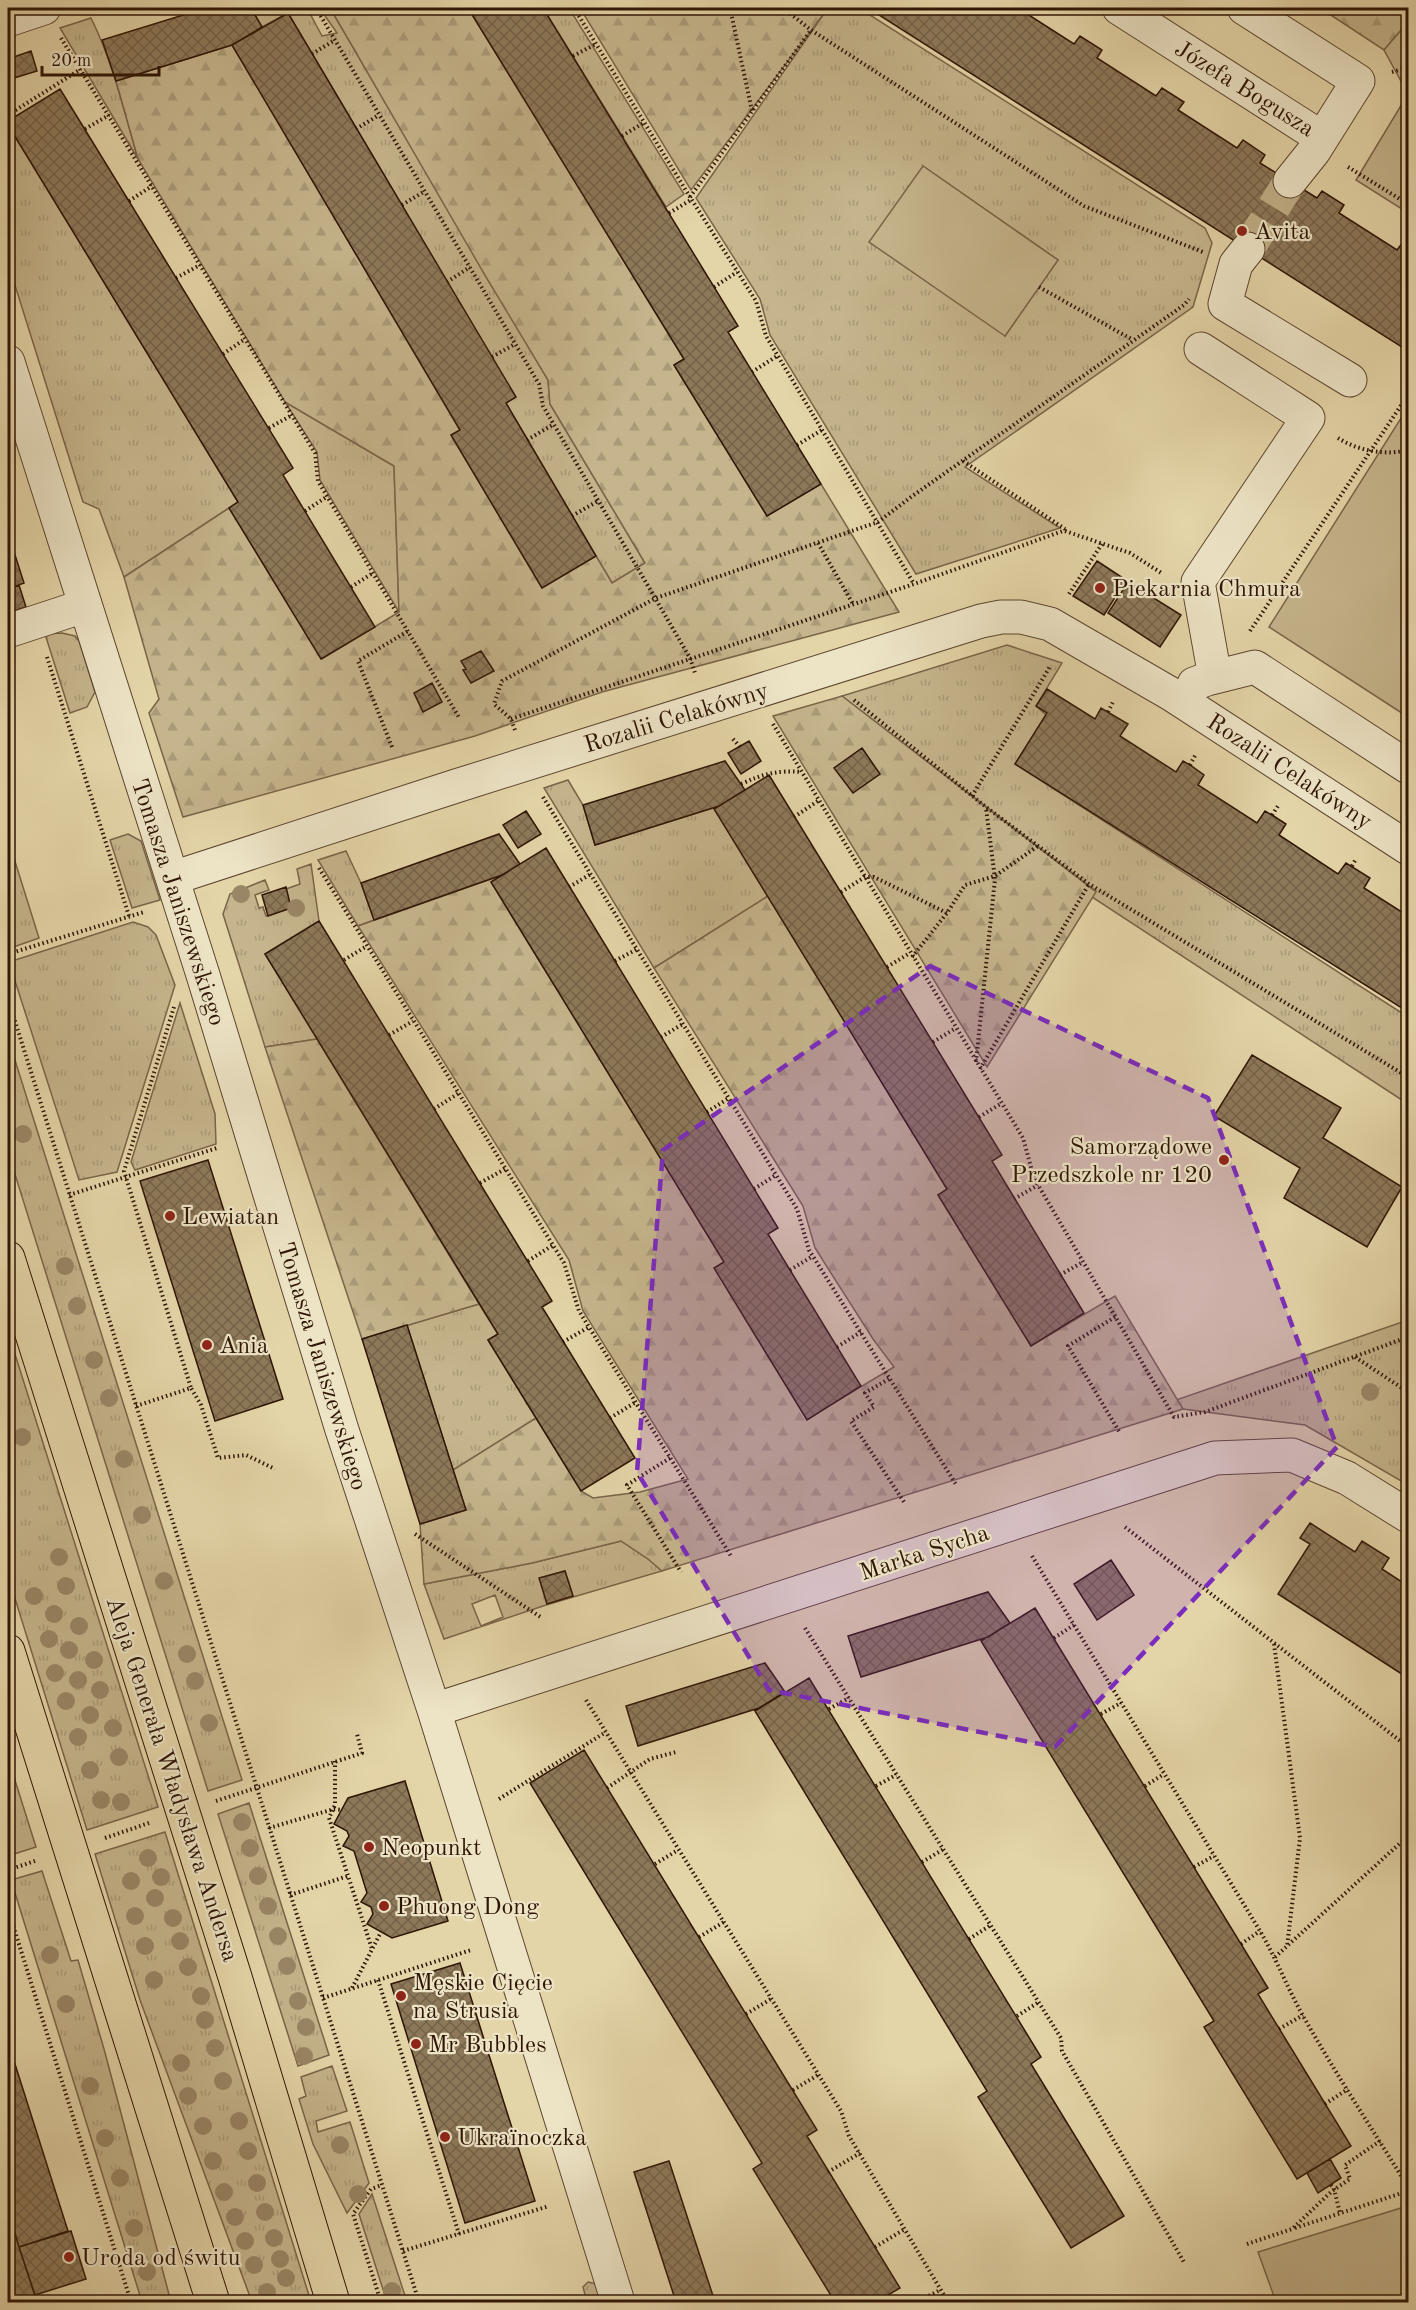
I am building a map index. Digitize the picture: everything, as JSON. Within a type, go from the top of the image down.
[{"type":"main road","name":"Aleja Generała Władysława Andersa","points":[[8,1258],[235,1977],[333,2302]]},
{"type":"main road","points":[[8,1651],[213,2302]]},
{"type":"street","name":"Józefa Bogusza","points":[[1119,8],[1318,144],[1358,81],[1244,8]]},
{"type":"street","points":[[8,20],[50,19]]},
{"type":"street","points":[[1290,181],[1318,144]]},
{"type":"street","points":[[1242,257],[1225,304],[1350,380]]},
{"type":"street","points":[[1201,349],[1308,418],[1198,582],[1224,674]]},
{"type":"street","name":"Tomasza Janiszewskiego","points":[[8,362],[203,975],[342,1430],[434,1710],[618,2302]]},
{"type":"street","points":[[22,626],[84,606]]},
{"type":"street","name":"Rozalii Celakówny","points":[[172,878],[504,771],[1001,617],[1021,617],[1050,624],[1171,694],[1408,848]]},
{"type":"street","name":"Rozalii Celakówny","points":[[1171,694],[1224,674],[1255,667],[1408,767]]},
{"type":"street","name":"Marka Sycha","points":[[434,1710],[1215,1458],[1292,1455],[1347,1478],[1408,1516]]},
{"type":"path","points":[[316,8],[539,384],[543,406],[690,658]]},
{"type":"path","points":[[574,8],[756,301],[766,336],[777,356],[914,584]]},
{"type":"path","points":[[730,8],[752,112]]},
{"type":"path","points":[[783,8],[811,30],[1084,206],[1242,257]]},
{"type":"path","points":[[50,19],[315,453],[318,481],[460,719]]},
{"type":"path","points":[[669,213],[691,198],[811,30]]},
{"type":"path","points":[[312,54],[335,40]]},
{"type":"path","points":[[573,56],[596,44]]},
{"type":"path","points":[[8,115],[81,69]]},
{"type":"path","points":[[85,129],[109,115]]},
{"type":"path","points":[[356,129],[379,115]]},
{"type":"path","points":[[622,136],[645,122]]},
{"type":"path","points":[[1318,144],[1334,159],[1408,204]]},
{"type":"path","points":[[129,201],[152,186]]},
{"type":"path","points":[[402,205],[425,191]]},
{"type":"path","points":[[176,278],[200,265]]},
{"type":"path","points":[[447,282],[470,267]]},
{"type":"path","points":[[714,287],[737,272]]},
{"type":"path","points":[[1039,287],[1133,340]]},
{"type":"path","points":[[963,461],[1066,530],[914,584],[511,719],[494,705],[502,681],[656,598],[878,522],[963,461],[1133,340],[1184,306],[1191,296]]},
{"type":"path","points":[[223,354],[245,339]]},
{"type":"path","points":[[492,357],[515,344]]},
{"type":"path","points":[[752,372],[777,356]]},
{"type":"path","points":[[1224,674],[1241,644],[1408,395]]},
{"type":"path","points":[[269,429],[292,415]]},
{"type":"path","points":[[527,440],[554,424]]},
{"type":"path","points":[[797,445],[822,430]]},
{"type":"path","points":[[1372,449],[1398,453],[1408,448]]},
{"type":"path","points":[[305,511],[328,496]]},
{"type":"path","points":[[573,516],[598,501]]},
{"type":"path","points":[[1065,531],[1130,553],[1202,598]]},
{"type":"path","points":[[818,543],[853,604]]},
{"type":"path","points":[[1066,598],[1102,544]]},
{"type":"path","points":[[351,587],[374,573]]},
{"type":"path","points":[[22,626],[129,916]]},
{"type":"path","points":[[392,747],[358,661],[408,630]]},
{"type":"path","points":[[972,796],[1057,655]]},
{"type":"path","points":[[851,697],[972,796],[1089,884],[1408,1077]]},
{"type":"path","points":[[772,722],[1023,1138],[1034,1178],[1174,1417],[1205,1412],[1408,1337]]},
{"type":"path","points":[[741,784],[780,770],[802,772]]},
{"type":"path","points":[[541,795],[797,1209],[809,1250],[957,1486]]},
{"type":"path","points":[[794,817],[818,801]]},
{"type":"path","points":[[976,1062],[995,876],[986,807]]},
{"type":"path","points":[[886,967],[911,955],[947,913],[965,885],[995,876],[1038,846]]},
{"type":"path","points":[[318,868],[564,1263],[579,1311],[731,1556]]},
{"type":"path","points":[[569,887],[591,874]]},
{"type":"path","points":[[841,892],[865,877],[874,877],[947,913]]},
{"type":"path","points":[[980,1069],[1089,884]]},
{"type":"path","points":[[8,954],[150,910],[161,918],[183,912]]},
{"type":"path","points":[[80,924],[83,930]]},
{"type":"path","points":[[344,960],[367,946]]},
{"type":"path","points":[[615,962],[637,949]]},
{"type":"path","points":[[203,975],[181,983],[124,1171],[191,1388],[201,1405],[218,1458],[246,1455],[275,1469]]},
{"type":"path","points":[[8,999],[420,2302]]},
{"type":"path","points":[[389,1035],[413,1021]]},
{"type":"path","points":[[661,1037],[683,1023]]},
{"type":"path","points":[[933,1042],[956,1028]]},
{"type":"path","points":[[434,1109],[459,1093]]},
{"type":"path","points":[[707,1112],[729,1098]]},
{"type":"path","points":[[979,1117],[1002,1103]]},
{"type":"path","points":[[69,1195],[253,1137]]},
{"type":"path","points":[[480,1183],[506,1169]]},
{"type":"path","points":[[754,1189],[776,1175]]},
{"type":"path","points":[[1014,1199],[1038,1185]]},
{"type":"path","points":[[528,1261],[553,1245]]},
{"type":"path","points":[[790,1270],[813,1256]]},
{"type":"path","points":[[1060,1275],[1083,1262]]},
{"type":"path","points":[[1116,1317],[1068,1346],[1120,1433]]},
{"type":"path","points":[[563,1342],[589,1327]]},
{"type":"path","points":[[837,1347],[861,1332]]},
{"type":"path","points":[[1355,1357],[1408,1392]]},
{"type":"path","points":[[889,1378],[865,1393],[874,1407],[851,1421],[904,1503]]},
{"type":"path","points":[[136,1406],[191,1388]]},
{"type":"path","points":[[610,1418],[636,1402]]},
{"type":"path","points":[[670,1458],[627,1485],[681,1572]]},
{"type":"path","points":[[1121,1524],[1408,1747]]},
{"type":"path","points":[[412,1532],[542,1618]]},
{"type":"path","points":[[1032,1555],[1260,1931],[1303,2015],[1408,2189],[1247,2244]]},
{"type":"path","points":[[800,1620],[1061,2038],[1062,2051],[1185,2264]]},
{"type":"path","points":[[1054,1638],[1074,1625]]},
{"type":"path","points":[[1274,1643],[1299,1838],[1287,1947]]},
{"type":"path","points":[[583,1696],[841,2111],[849,2136],[948,2302]]},
{"type":"path","points":[[829,1709],[849,1698]]},
{"type":"path","points":[[1101,1714],[1121,1703]]},
{"type":"path","points":[[495,1802],[606,1732]]},
{"type":"path","points":[[214,1802],[362,1753],[357,1734]]},
{"type":"path","points":[[607,1788],[650,1760],[676,1752]]},
{"type":"path","points":[[335,1761],[334,1809],[328,1818],[372,1949]]},
{"type":"path","points":[[876,1786],[896,1774]]},
{"type":"path","points":[[1145,1786],[1164,1774]]},
{"type":"path","points":[[269,1828],[334,1809],[342,1810]]},
{"type":"path","points":[[102,1839],[152,1823]]},
{"type":"path","points":[[1275,1957],[1408,1836]]},
{"type":"path","points":[[922,1862],[944,1849]]},
{"type":"path","points":[[655,1864],[678,1850]]},
{"type":"path","points":[[1194,1867],[1214,1856]]},
{"type":"path","points":[[8,1870],[39,1860]]},
{"type":"path","points":[[290,1895],[348,1876]]},
{"type":"path","points":[[8,1909],[131,2302]]},
{"type":"path","points":[[699,1937],[724,1922]]},
{"type":"path","points":[[969,1940],[991,1924]]},
{"type":"path","points":[[1241,1944],[1260,1931]]},
{"type":"path","points":[[352,1988],[381,1932]]},
{"type":"path","points":[[323,1998],[505,1939]]},
{"type":"path","points":[[378,1980],[459,2234]]},
{"type":"path","points":[[746,2014],[771,1999]]},
{"type":"path","points":[[1017,2016],[1039,2002]]},
{"type":"path","points":[[1279,2030],[1303,2015]]},
{"type":"path","points":[[793,2090],[818,2075]]},
{"type":"path","points":[[1325,2104],[1348,2090]]},
{"type":"path","points":[[1292,2229],[1333,2187],[1350,2179],[1345,2165],[1380,2142]]},
{"type":"path","points":[[828,2172],[860,2153]]},
{"type":"path","points":[[381,2302],[352,2214],[371,2189],[382,2185]]},
{"type":"path","points":[[1333,2187],[1340,2213]]},
{"type":"path","points":[[403,2251],[584,2195]]},
{"type":"path","points":[[875,2247],[904,2229]]},
{"type":"path","points":[[917,2302],[940,2290]]},
{"type":"highlighted area","points":[[930,966],[1208,1098],[1337,1447],[1055,1747],[769,1690],[637,1472],[663,1150]]},
{"type":"green space","points":[[251,8],[256,8],[260,14],[272,8],[307,8],[322,36],[337,33],[323,13],[333,13],[548,380],[550,404],[645,563],[612,583],[506,403],[515,397],[288,13],[262,27]]},
{"type":"green space","points":[[349,8],[468,8],[684,359],[674,365],[767,516],[821,484],[899,612],[602,692],[475,736],[183,817],[149,713],[159,699],[124,577],[229,508],[322,659],[399,612],[394,466],[285,402],[138,159],[116,81],[232,45],[460,430],[451,435],[542,588],[596,556],[612,583],[645,563],[550,404],[548,380],[333,13]]},
{"type":"green space","points":[[543,8],[569,8],[684,194],[666,207]]},
{"type":"green space","points":[[580,8],[828,8],[691,190]]},
{"type":"green space","points":[[828,8],[859,8],[1205,228],[1212,243],[1193,307],[965,467],[1060,528],[916,574],[770,335],[760,299],[696,198]],"holes":[[[923,166],[1058,260],[1005,336]]]},
{"type":"green space","points":[[1320,8],[1408,8],[1408,22],[1384,50]]},
{"type":"green space","points":[[91,18],[112,69],[138,159],[60,28]]},
{"type":"green space","points":[[1408,22],[1408,94],[1384,50]]},
{"type":"green space","points":[[1408,94],[1408,213],[1356,180]]},
{"type":"green space","points":[[8,125],[238,502],[124,577],[99,509],[83,502],[8,263]]},
{"type":"green space","points":[[923,166],[1058,260],[1005,336],[869,242]]},
{"type":"green space","points":[[285,402],[394,466],[399,612],[320,480],[317,452]]},
{"type":"green space","points":[[1408,407],[1408,717],[1269,627]]},
{"type":"green space","points":[[62,633],[75,636],[79,641],[95,692],[87,707],[70,713],[45,634]]},
{"type":"green space","points":[[1007,645],[1062,663],[1036,706],[1046,715],[1015,764],[1408,1017],[1408,1104],[1092,897],[1096,891],[842,696]]},
{"type":"green space","points":[[842,696],[1096,892],[987,1067],[773,716]]},
{"type":"green space","points":[[568,780],[583,805],[595,845],[719,806],[768,896],[654,968],[544,788]]},
{"type":"green space","points":[[128,834],[141,841],[160,900],[132,908],[110,840]]},
{"type":"green space","points":[[8,839],[39,938],[8,949]]},
{"type":"green space","points":[[346,851],[361,883],[374,920],[358,926],[318,860]]},
{"type":"green space","points":[[311,864],[319,921],[265,954],[317,1039],[265,1047],[223,914],[230,894],[265,880],[269,890],[255,895],[259,908],[263,907],[266,916],[291,908],[286,889],[300,884],[297,869]]},
{"type":"green space","points":[[502,875],[491,882],[724,1262],[715,1268],[807,1419],[894,1367],[873,1339],[815,1248],[803,1206],[654,968],[768,896],[947,1189],[938,1195],[1031,1346],[1115,1296],[1183,1409],[662,1571],[621,1541],[532,1563],[424,1584],[420,1524],[466,1510],[453,1470],[536,1418],[581,1491],[593,1498],[640,1492],[688,1479],[583,1311],[569,1260],[358,926]]},
{"type":"green space","points":[[133,922],[148,927],[156,935],[175,985],[117,1172],[79,1180],[9,962]]},
{"type":"green space","points":[[180,1003],[215,1114],[216,1144],[135,1170],[131,1162]]},
{"type":"green space","points":[[8,1038],[242,1780],[208,1791],[8,1152]]},
{"type":"green space","points":[[317,1039],[479,1304],[362,1339],[265,1047]]},
{"type":"green space","points":[[479,1304],[498,1334],[488,1340],[536,1418],[453,1470],[407,1325]]},
{"type":"green space","points":[[1408,1320],[1408,1485],[1305,1425],[1183,1409],[1176,1400]]},
{"type":"green space","points":[[8,1332],[158,1807],[87,1830],[8,1576]]},
{"type":"green space","points":[[621,1541],[662,1571],[546,1605],[444,1639],[424,1584],[532,1563]],"holes":[[[565,1571],[573,1596],[547,1604],[540,1578]],[[495,1595],[503,1617],[481,1626],[472,1604]]]},
{"type":"green space","points":[[8,1758],[36,1847],[8,1856]]},
{"type":"green space","points":[[249,1803],[329,2055],[298,2066],[218,1814]]},
{"type":"green space","points":[[165,1832],[311,2302],[252,2302],[140,2000],[95,1854]]},
{"type":"green space","points":[[42,1871],[71,1961],[78,1960],[171,2302],[142,2302],[11,1880]]},
{"type":"green space","points":[[332,2066],[347,2111],[316,2121],[318,2132],[350,2122],[369,2183],[347,2213],[313,2144],[299,2099],[306,2096],[301,2077]]},
{"type":"green space","points":[[372,2194],[407,2302],[387,2302],[359,2214]]},
{"type":"green space","points":[[1401,2208],[1408,2219],[1408,2302],[1276,2302],[1258,2252]]},
{"type":"green space","points":[[588,2282],[596,2284],[604,2302],[587,2302],[583,2287]]},
{"type":"building","points":[[206,8],[251,8],[262,27],[232,45],[116,81],[102,40]]},
{"type":"building","points":[[468,8],[543,8],[738,326],[728,332],[821,484],[767,516],[674,365],[684,359]]},
{"type":"building","points":[[868,8],[1018,8],[1074,44],[1080,36],[1102,50],[1097,58],[1156,96],[1162,88],[1184,102],[1178,110],[1237,148],[1243,140],[1265,155],[1260,163],[1317,198],[1322,191],[1344,205],[1339,213],[1397,250],[1403,242],[1408,245],[1408,351]]},
{"type":"building","points":[[288,13],[516,397],[506,403],[596,556],[542,588],[451,435],[460,430],[232,45]]},
{"type":"building","points":[[31,51],[37,71],[14,78],[8,59]]},
{"type":"building","points":[[60,89],[293,468],[283,475],[375,627],[321,659],[229,508],[238,502],[8,125],[8,121]]},
{"type":"building","points":[[8,533],[24,583],[8,589]]},
{"type":"building","name":"Piekarnia Chmura","points":[[1097,561],[1126,580],[1104,615],[1073,596]]},
{"type":"building","points":[[1128,582],[1181,615],[1160,647],[1108,613]]},
{"type":"building","points":[[19,585],[26,607],[8,613],[8,589]]},
{"type":"building","points":[[481,651],[494,671],[471,683],[463,670],[466,669],[461,661]]},
{"type":"building","points":[[432,683],[442,702],[423,712],[414,693]]},
{"type":"building","points":[[1047,689],[1095,719],[1101,708],[1128,724],[1120,736],[1176,772],[1183,761],[1190,765],[1204,775],[1198,785],[1257,823],[1265,811],[1272,815],[1286,824],[1279,835],[1338,874],[1346,863],[1370,878],[1364,888],[1408,916],[1408,1012],[1015,764],[1047,713],[1036,706]]},
{"type":"building","points":[[749,741],[761,761],[741,774],[728,753]]},
{"type":"building","points":[[862,748],[880,774],[853,793],[834,768]]},
{"type":"building","points":[[725,761],[745,790],[719,806],[595,845],[583,805]]},
{"type":"building","points":[[769,775],[1002,1155],[992,1161],[1084,1313],[1031,1346],[938,1195],[947,1189],[714,809]]},
{"type":"building","points":[[526,811],[541,834],[518,848],[503,825]]},
{"type":"building","points":[[499,834],[520,864],[502,875],[374,920],[361,883]]},
{"type":"building","points":[[546,848],[778,1228],[768,1234],[861,1386],[807,1420],[714,1268],[724,1262],[491,882]]},
{"type":"building","points":[[286,887],[291,908],[268,916],[262,895]]},
{"type":"building","points":[[319,921],[552,1301],[542,1307],[635,1458],[581,1491],[488,1340],[498,1334],[265,954]]},
{"type":"building","points":[[1252,1055],[1341,1108],[1323,1138],[1402,1187],[1367,1247],[1284,1198],[1300,1168],[1214,1116]]},
{"type":"building","points":[[208,1160],[283,1399],[215,1421],[140,1181]]},
{"type":"building","points":[[407,1325],[466,1510],[420,1524],[362,1339]]},
{"type":"building","points":[[1310,1523],[1355,1552],[1362,1541],[1389,1558],[1382,1569],[1408,1586],[1408,1678],[1278,1594],[1310,1544],[1300,1538]]},
{"type":"building","points":[[1111,1560],[1134,1595],[1097,1620],[1074,1584]]},
{"type":"building","points":[[565,1571],[573,1596],[547,1604],[539,1578]]},
{"type":"building","points":[[988,1592],[1010,1623],[988,1637],[861,1677],[848,1636]]},
{"type":"building","points":[[1035,1608],[1268,1988],[1258,1994],[1351,2146],[1297,2179],[1204,2027],[1214,2021],[981,1641]]},
{"type":"building","points":[[765,1663],[785,1692],[759,1708],[638,1746],[626,1706]]},
{"type":"building","points":[[809,1678],[1041,2057],[1031,2064],[1124,2216],[1071,2248],[978,2097],[987,2091],[755,1711]]},
{"type":"building","points":[[584,1750],[817,2130],[807,2136],[900,2288],[876,2302],[835,2302],[753,2169],[762,2163],[530,1783]]},
{"type":"building","points":[[405,1781],[448,1921],[392,1938],[367,1924],[373,1914],[371,1907],[361,1902],[367,1893],[354,1851],[343,1846],[349,1836],[347,1831],[334,1824],[348,1798]]},
{"type":"building","points":[[460,1963],[535,2201],[465,2223],[391,1984]]},
{"type":"building","points":[[8,2042],[68,2231],[19,2247],[8,2210]]},
{"type":"building","points":[[1330,2159],[1341,2178],[1318,2193],[1307,2173]]},
{"type":"building","points":[[669,2161],[715,2302],[676,2302],[634,2172]]},
{"type":"building","points":[[8,2210],[19,2247],[37,2302],[8,2302]]},
{"type":"building","points":[[71,2231],[86,2279],[35,2295],[19,2247]]},
{"type":"tunnel","points":[[1248,249],[1290,181]]},
{"type":"place","name":"Avita","points":[[1242,231]]},
{"type":"place","name":"Piekarnia Chmura","points":[[1100,588]]},
{"type":"place","name":"Samorządowe Przedszkole nr 120","points":[[1224,1160]]},
{"type":"place","name":"Lewiatan","points":[[170,1216]]},
{"type":"place","name":"Ania","points":[[207,1345]]},
{"type":"place","name":"Neopunkt","points":[[369,1847]]},
{"type":"place","name":"Phuong Dong","points":[[384,1906]]},
{"type":"place","name":"Męskie Cięcie na Strusia","points":[[401,1996]]},
{"type":"place","name":"Mr Bubbles","points":[[416,2044]]},
{"type":"place","name":"Ukraïnoczka","points":[[445,2137]]},
{"type":"place","name":"Uroda od świtu","points":[[69,2257]]}]
